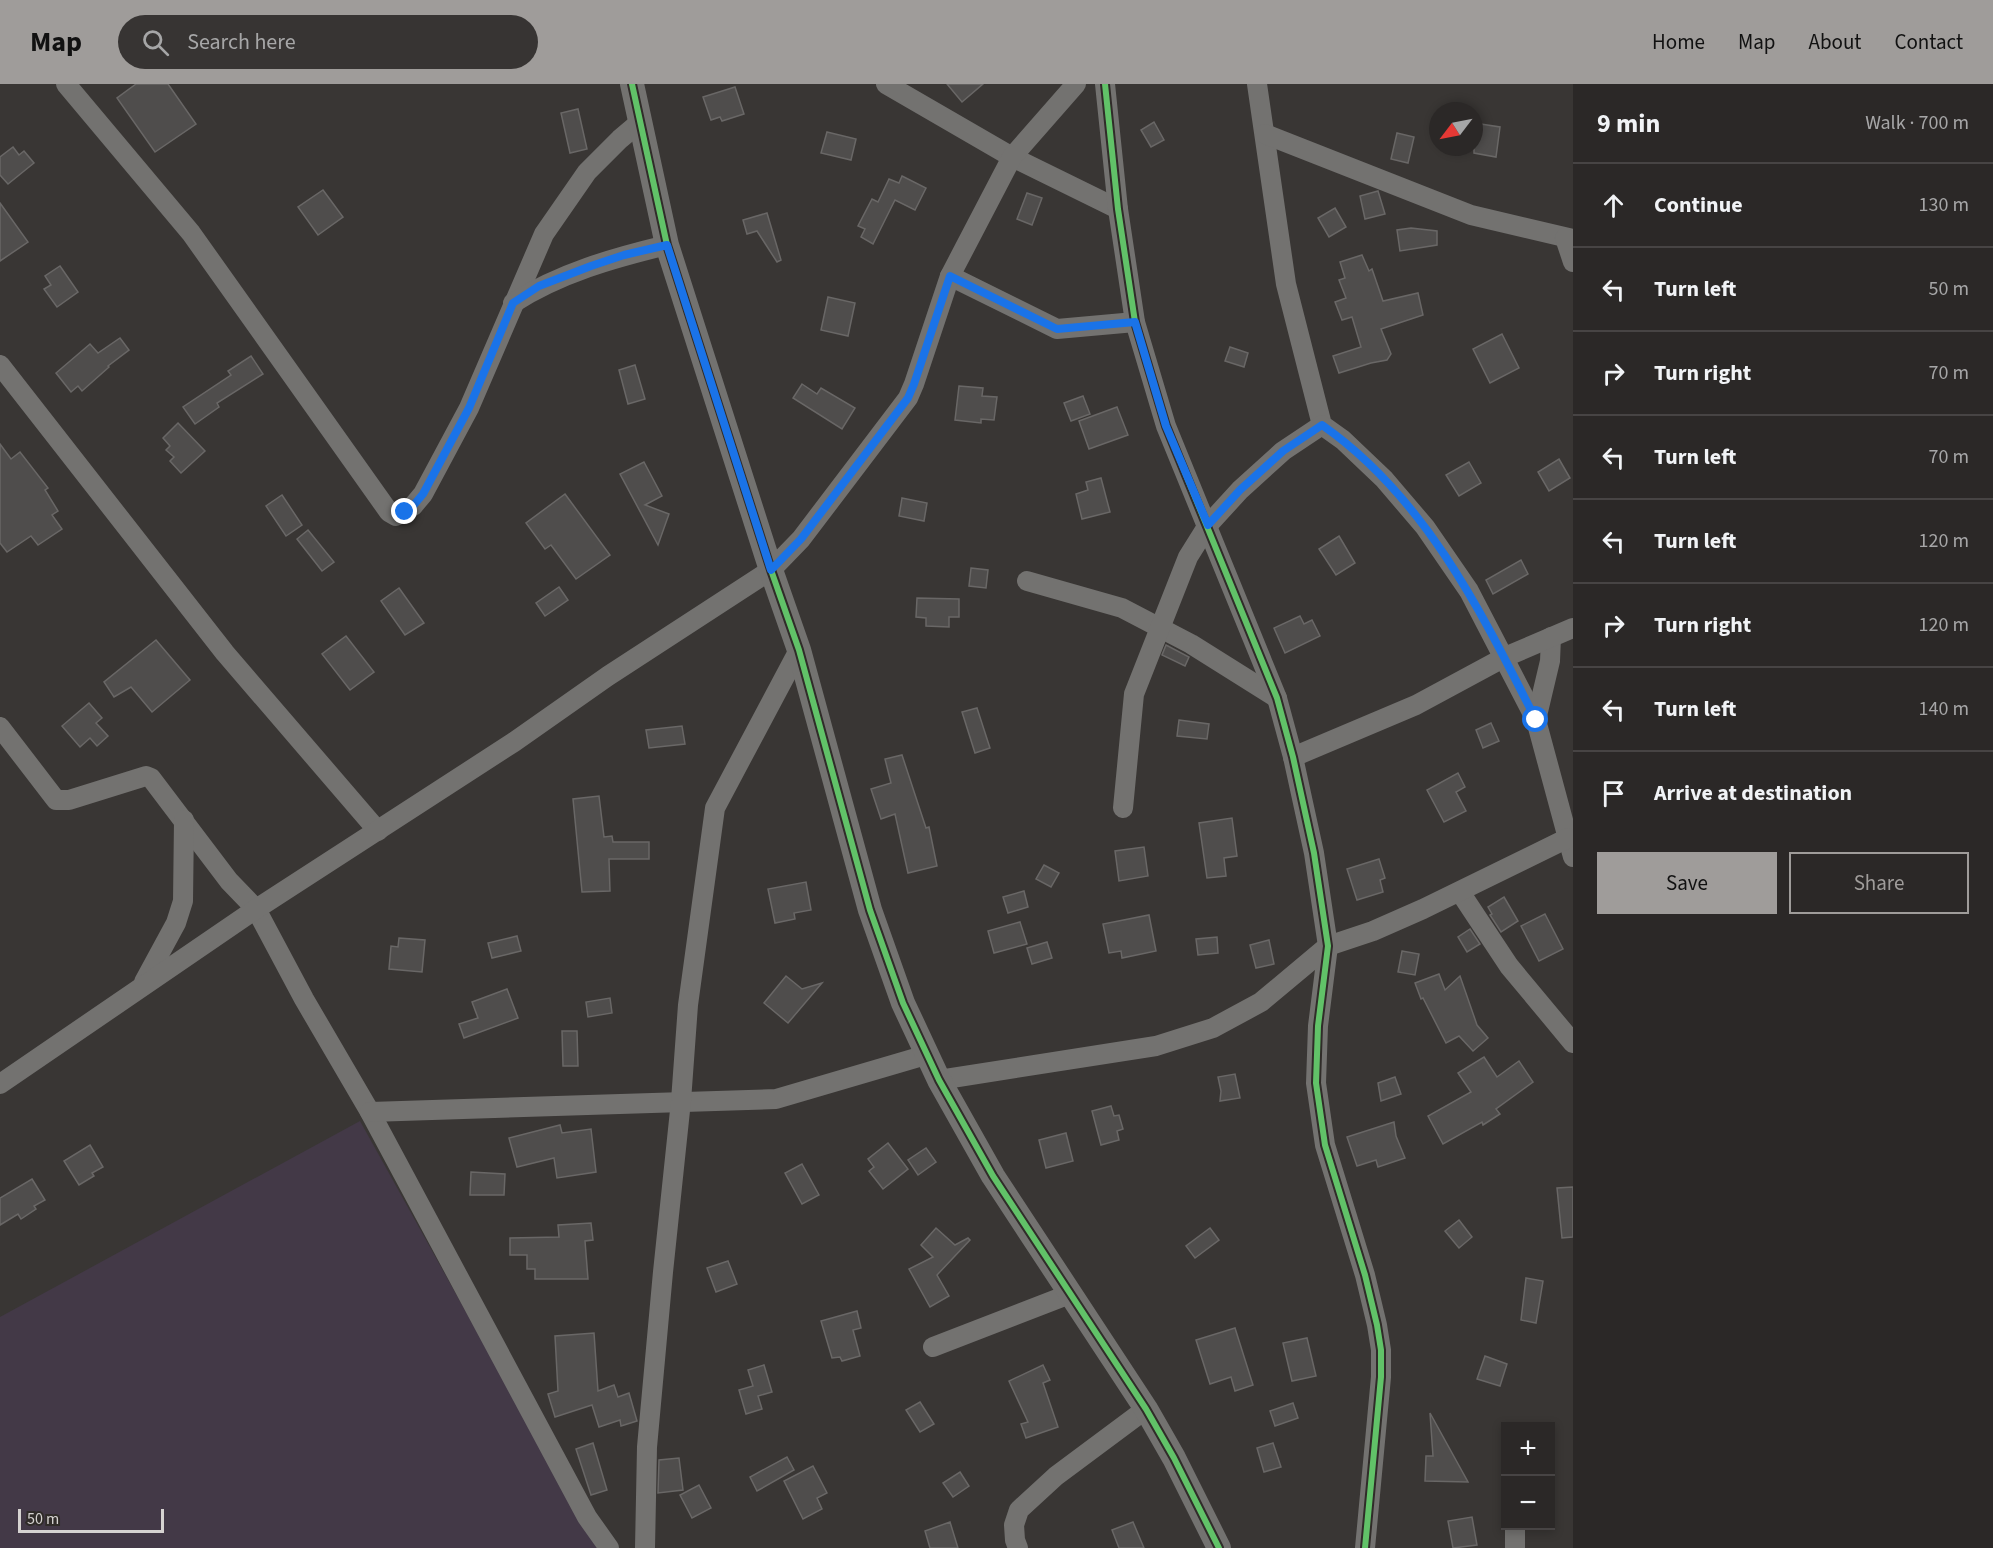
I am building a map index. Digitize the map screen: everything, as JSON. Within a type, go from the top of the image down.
[{"type":"street","points":[[66,84],[191,233],[389,512],[396,516],[413,506],[423,494],[469,408],[544,234],[581,181],[620,139],[639,123]]},
{"type":"street","points":[[632,84],[667,245],[771,570],[799,650],[870,910],[903,1003],[939,1080],[993,1176],[1146,1409],[1174,1458],[1219,1548]]},
{"type":"street","points":[[886,84],[1012,157],[1118,209]]},
{"type":"street","points":[[0,1084],[256,909],[514,742],[608,676],[771,570],[801,539],[908,398],[950,276],[1012,157],[1076,84]]},
{"type":"street","points":[[1105,84],[1118,209],[1135,322],[1166,426],[1208,525],[1276,698],[1293,757],[1314,853],[1328,946],[1318,1026],[1316,1083],[1325,1145],[1365,1275],[1381,1350],[1381,1377],[1365,1548]]},
{"type":"street","points":[[1257,84],[1286,284],[1322,425],[1343,440],[1384,478],[1425,526],[1469,591],[1536,720],[1573,857]]},
{"type":"street","points":[[1265,134],[1471,215],[1569,239],[1573,262]]},
{"type":"street","points":[[513,303],[539,286],[591,266],[624,255],[667,245]]},
{"type":"street","points":[[950,276],[1057,329],[1135,322]]},
{"type":"street","points":[[0,365],[225,653],[378,831]]},
{"type":"street","points":[[1123,808],[1134,694],[1188,557],[1208,525],[1240,490],[1283,451],[1322,425]]},
{"type":"street","points":[[1027,581],[1122,608],[1191,644],[1276,698]]},
{"type":"street","points":[[1293,757],[1416,705],[1505,657],[1573,628]]},
{"type":"street","points":[[1536,720],[1550,661],[1551,637]]},
{"type":"street","points":[[645,1548],[647,1447],[681,1101],[688,1005],[715,808],[799,650]]},
{"type":"street","points":[[0,728],[56,800],[69,800],[146,776],[151,778],[205,850],[256,909],[304,999],[370,1112],[582,1507],[609,1548]]},
{"type":"street","points":[[141,987],[176,923],[183,902],[184,820]]},
{"type":"street","points":[[939,1080],[1156,1046],[1213,1028],[1261,1002],[1328,946],[1374,931],[1460,892],[1568,838]]},
{"type":"street","points":[[1460,892],[1509,966],[1572,1040]]},
{"type":"street","points":[[370,1112],[776,1099],[926,1055]]},
{"type":"street","points":[[933,1347],[1070,1294]]},
{"type":"street","points":[[1018,1548],[1014,1525],[1019,1510],[1056,1476],[1146,1409]]},
{"type":"street","points":[[1515,1530],[1515,1548]]},
{"type":"shaded area","points":[[360,1121],[597,1548],[0,1548],[0,1317]]},
{"type":"building","points":[[136,84],[168,84],[196,124],[155,152],[117,98]]},
{"type":"building","points":[[947,84],[983,84],[962,102]]},
{"type":"building","points":[[735,87],[744,114],[722,121],[720,117],[711,120],[703,97]]},
{"type":"building","points":[[578,109],[587,149],[570,153],[561,113]]},
{"type":"building","points":[[1154,122],[1164,140],[1151,147],[1141,130]]},
{"type":"building","points":[[1483,124],[1500,127],[1496,157],[1483,155]]},
{"type":"building","points":[[827,132],[856,139],[851,160],[821,153]]},
{"type":"building","points":[[1397,133],[1414,137],[1408,163],[1391,159]]},
{"type":"building","points":[[13,147],[19,155],[24,151],[34,163],[8,184],[0,175],[0,157]]},
{"type":"building","points":[[902,176],[926,188],[915,210],[895,200],[873,244],[861,237],[865,229],[858,226],[872,199],[878,202],[889,179],[899,183]]},
{"type":"building","points":[[323,190],[343,217],[318,235],[298,207]]},
{"type":"building","points":[[1378,191],[1385,214],[1365,219],[1360,196]]},
{"type":"building","points":[[1027,193],[1042,198],[1032,225],[1017,219]]},
{"type":"building","points":[[0,203],[28,242],[0,261]]},
{"type":"building","points":[[1335,208],[1346,227],[1329,237],[1318,218]]},
{"type":"building","points":[[767,213],[781,260],[777,262],[757,231],[747,234],[743,220]]},
{"type":"building","points":[[1411,228],[1437,231],[1437,245],[1400,251],[1397,230]]},
{"type":"building","points":[[1362,255],[1369,271],[1372,269],[1383,301],[1418,293],[1423,315],[1381,329],[1391,354],[1387,360],[1339,373],[1333,356],[1361,347],[1352,317],[1342,320],[1335,302],[1346,298],[1339,280],[1345,278],[1340,262]]},
{"type":"building","points":[[60,266],[78,292],[57,307],[44,289],[51,285],[45,276]]},
{"type":"building","points":[[828,297],[855,303],[848,336],[821,330]]},
{"type":"building","points":[[1502,334],[1519,368],[1490,383],[1473,349]]},
{"type":"building","points":[[120,338],[129,350],[82,391],[78,386],[71,392],[56,373],[90,344],[98,353]]},
{"type":"building","points":[[1230,347],[1248,353],[1244,367],[1225,361]]},
{"type":"building","points":[[251,356],[263,374],[217,403],[219,407],[195,424],[183,407],[231,375],[228,371]]},
{"type":"building","points":[[635,365],[645,399],[628,404],[619,370]]},
{"type":"building","points":[[802,384],[817,394],[821,388],[855,408],[842,429],[793,398]]},
{"type":"building","points":[[959,386],[983,388],[982,396],[997,397],[994,420],[981,419],[981,423],[955,420]]},
{"type":"building","points":[[1083,396],[1090,414],[1071,421],[1064,403]]},
{"type":"building","points":[[1117,407],[1128,435],[1089,449],[1079,421]]},
{"type":"building","points":[[178,423],[205,451],[181,473],[170,461],[174,457],[166,450],[170,446],[163,438]]},
{"type":"building","points":[[0,444],[11,459],[20,452],[48,488],[45,490],[58,511],[52,515],[62,529],[38,545],[31,536],[7,552],[0,543]]},
{"type":"building","points":[[1559,459],[1570,478],[1549,491],[1538,472]]},
{"type":"building","points":[[644,462],[662,496],[645,505],[669,514],[658,545],[620,474]]},
{"type":"building","points":[[1469,462],[1481,483],[1459,496],[1446,475]]},
{"type":"building","points":[[1101,478],[1110,512],[1082,519],[1076,494],[1088,490],[1086,482]]},
{"type":"building","points":[[565,494],[610,555],[576,579],[551,545],[545,549],[526,523]]},
{"type":"building","points":[[282,495],[302,525],[286,536],[266,506]]},
{"type":"building","points":[[902,498],[927,503],[924,521],[899,516]]},
{"type":"building","points":[[308,530],[334,562],[322,571],[297,539]]},
{"type":"building","points":[[1339,536],[1355,563],[1336,575],[1319,549]]},
{"type":"building","points":[[1521,560],[1528,574],[1493,594],[1486,580]]},
{"type":"building","points":[[971,568],[988,570],[986,588],[969,586]]},
{"type":"building","points":[[559,587],[568,600],[545,616],[536,603]]},
{"type":"building","points":[[399,588],[424,623],[405,635],[381,601]]},
{"type":"building","points":[[917,598],[959,599],[959,617],[949,617],[949,627],[926,626],[926,618],[916,617]]},
{"type":"building","points":[[1300,616],[1304,624],[1312,620],[1320,636],[1285,653],[1274,628]]},
{"type":"building","points":[[346,636],[374,672],[350,690],[322,654]]},
{"type":"building","points":[[156,640],[190,680],[152,712],[131,687],[114,697],[104,682]]},
{"type":"building","points":[[1166,645],[1189,657],[1185,666],[1162,655]]},
{"type":"building","points":[[89,703],[102,718],[96,723],[108,736],[97,746],[90,738],[80,747],[62,726]]},
{"type":"building","points":[[977,708],[990,748],[975,753],[962,712]]},
{"type":"building","points":[[1179,720],[1209,724],[1207,739],[1177,736]]},
{"type":"building","points":[[1491,723],[1499,741],[1483,748],[1476,730]]},
{"type":"building","points":[[682,726],[685,744],[649,748],[646,730]]},
{"type":"building","points":[[902,755],[926,828],[929,827],[937,866],[908,873],[895,814],[881,819],[871,789],[891,783],[885,759]]},
{"type":"building","points":[[1458,773],[1465,787],[1456,792],[1466,811],[1444,822],[1427,790]]},
{"type":"building","points":[[599,796],[604,837],[612,836],[613,842],[649,842],[649,859],[609,859],[610,891],[582,892],[573,799]]},
{"type":"building","points":[[1232,818],[1237,856],[1224,858],[1226,876],[1207,878],[1199,823]]},
{"type":"building","points":[[1144,847],[1148,876],[1119,881],[1115,851]]},
{"type":"building","points":[[1379,859],[1385,878],[1380,880],[1383,892],[1357,900],[1347,869]]},
{"type":"building","points":[[1044,865],[1059,873],[1051,887],[1036,879]]},
{"type":"building","points":[[806,882],[811,910],[794,913],[795,919],[775,923],[768,889]]},
{"type":"building","points":[[1024,891],[1028,907],[1008,913],[1003,897]]},
{"type":"building","points":[[1504,897],[1518,921],[1501,932],[1490,915],[1492,914],[1488,907]]},
{"type":"building","points":[[1545,914],[1563,949],[1539,961],[1521,926]]},
{"type":"building","points":[[1149,915],[1156,951],[1122,958],[1121,951],[1109,953],[1103,924]]},
{"type":"building","points":[[1020,922],[1027,944],[994,953],[988,931]]},
{"type":"building","points":[[1470,929],[1480,944],[1467,952],[1458,937]]},
{"type":"building","points":[[517,936],[521,951],[492,958],[488,943]]},
{"type":"building","points":[[1217,937],[1218,953],[1198,955],[1196,939]]},
{"type":"building","points":[[399,938],[425,940],[422,972],[389,969],[391,946],[398,947]]},
{"type":"building","points":[[1269,940],[1274,964],[1256,968],[1250,945]]},
{"type":"building","points":[[1047,942],[1052,958],[1032,964],[1027,948]]},
{"type":"building","points":[[1402,951],[1419,954],[1415,975],[1398,972]]},
{"type":"building","points":[[1439,974],[1445,990],[1460,976],[1477,1025],[1488,1038],[1473,1051],[1459,1036],[1446,1043],[1423,998],[1421,999],[1415,983]]},
{"type":"building","points":[[786,976],[802,989],[822,983],[788,1023],[764,1003]]},
{"type":"building","points":[[507,989],[518,1018],[464,1038],[459,1024],[478,1018],[472,1002]]},
{"type":"building","points":[[610,998],[612,1013],[588,1017],[586,1002]]},
{"type":"building","points":[[562,1031],[577,1031],[578,1066],[563,1066]]},
{"type":"building","points":[[1484,1057],[1497,1077],[1519,1061],[1533,1082],[1496,1109],[1500,1114],[1483,1125],[1482,1122],[1443,1144],[1428,1116],[1471,1092],[1458,1073]]},
{"type":"building","points":[[1235,1074],[1240,1098],[1220,1101],[1221,1091],[1218,1077]]},
{"type":"building","points":[[1395,1077],[1401,1094],[1381,1101],[1378,1083]]},
{"type":"building","points":[[1111,1106],[1114,1116],[1119,1115],[1123,1129],[1117,1131],[1119,1140],[1101,1145],[1092,1111]]},
{"type":"building","points":[[1394,1122],[1396,1136],[1405,1158],[1378,1167],[1376,1160],[1357,1166],[1347,1137]]},
{"type":"building","points":[[560,1125],[562,1133],[591,1129],[596,1172],[557,1178],[554,1158],[517,1167],[509,1138]]},
{"type":"building","points":[[1066,1133],[1073,1161],[1046,1168],[1039,1140]]},
{"type":"building","points":[[888,1143],[908,1169],[883,1189],[869,1171],[874,1167],[868,1159]]},
{"type":"building","points":[[90,1145],[103,1167],[79,1185],[64,1161]]},
{"type":"building","points":[[926,1148],[936,1162],[918,1175],[908,1160]]},
{"type":"building","points":[[802,1164],[819,1195],[802,1204],[785,1173]]},
{"type":"building","points":[[471,1172],[505,1174],[504,1195],[470,1195]]},
{"type":"building","points":[[32,1179],[45,1200],[34,1206],[36,1209],[21,1219],[18,1214],[0,1225],[0,1198]]},
{"type":"building","points":[[1573,1187],[1573,1237],[1562,1238],[1557,1188]]},
{"type":"building","points":[[1459,1220],[1472,1237],[1459,1248],[1445,1231]]},
{"type":"building","points":[[591,1223],[593,1240],[585,1241],[588,1279],[535,1279],[535,1269],[527,1269],[527,1255],[510,1255],[510,1238],[559,1237],[558,1225]]},
{"type":"building","points":[[936,1228],[955,1245],[968,1238],[970,1240],[937,1275],[949,1296],[930,1307],[909,1269],[933,1257],[921,1245]]},
{"type":"building","points":[[1210,1228],[1219,1240],[1195,1258],[1186,1246]]},
{"type":"building","points":[[728,1261],[737,1284],[716,1292],[707,1268]]},
{"type":"building","points":[[1526,1278],[1543,1281],[1536,1323],[1521,1320]]},
{"type":"building","points":[[857,1311],[861,1328],[853,1330],[860,1356],[842,1361],[840,1357],[832,1358],[821,1321]]},
{"type":"building","points":[[1235,1328],[1253,1385],[1235,1391],[1231,1377],[1210,1384],[1196,1340]]},
{"type":"building","points":[[594,1333],[598,1391],[614,1385],[618,1397],[629,1393],[637,1421],[621,1426],[620,1420],[599,1427],[592,1405],[555,1417],[548,1394],[558,1391],[555,1336]]},
{"type":"building","points":[[1307,1338],[1316,1376],[1292,1381],[1283,1343]]},
{"type":"building","points":[[1485,1356],[1507,1364],[1500,1386],[1477,1379]]},
{"type":"building","points":[[764,1365],[772,1392],[758,1396],[762,1409],[746,1414],[739,1390],[753,1386],[748,1370]]},
{"type":"building","points":[[1043,1365],[1050,1380],[1043,1383],[1058,1427],[1026,1438],[1021,1424],[1028,1422],[1009,1381]]},
{"type":"building","points":[[920,1402],[934,1424],[920,1432],[906,1410]]},
{"type":"building","points":[[1293,1403],[1298,1418],[1275,1426],[1270,1411]]},
{"type":"building","points":[[1430,1413],[1468,1482],[1425,1481],[1426,1456],[1433,1456]]},
{"type":"building","points":[[593,1443],[607,1490],[591,1495],[576,1449]]},
{"type":"building","points":[[1273,1443],[1281,1467],[1264,1472],[1257,1448]]},
{"type":"building","points":[[787,1457],[794,1470],[757,1491],[750,1477]]},
{"type":"building","points":[[679,1458],[683,1490],[658,1493],[659,1460]]},
{"type":"building","points":[[813,1466],[827,1493],[817,1498],[822,1509],[803,1519],[784,1481]]},
{"type":"building","points":[[960,1472],[969,1486],[953,1497],[943,1483]]},
{"type":"building","points":[[699,1485],[711,1508],[692,1518],[680,1495]]},
{"type":"building","points":[[1472,1517],[1477,1545],[1453,1548],[1448,1521]]},
{"type":"building","points":[[950,1522],[958,1548],[930,1548],[925,1531]]},
{"type":"building","points":[[1133,1522],[1144,1548],[1119,1548],[1112,1530]]},
{"type":"cycle path","points":[[632,84],[667,245],[771,570],[799,650],[870,910],[903,1003],[939,1080],[993,1176],[1146,1409],[1174,1458],[1219,1548]]},
{"type":"cycle path","points":[[1105,84],[1118,209],[1135,322],[1166,426],[1277,698],[1293,757],[1314,853],[1328,946],[1318,1026],[1316,1083],[1325,1145],[1365,1275],[1381,1350],[1381,1377],[1365,1548]]},
{"type":"route","points":[[405,512],[423,494],[469,408],[513,303],[539,286],[591,266],[624,255],[667,245],[771,570],[801,539],[908,398],[950,276],[1057,329],[1135,322],[1166,426],[1208,525],[1240,490],[1283,451],[1322,425],[1343,440],[1384,478],[1425,526],[1469,591],[1536,720]]}]
